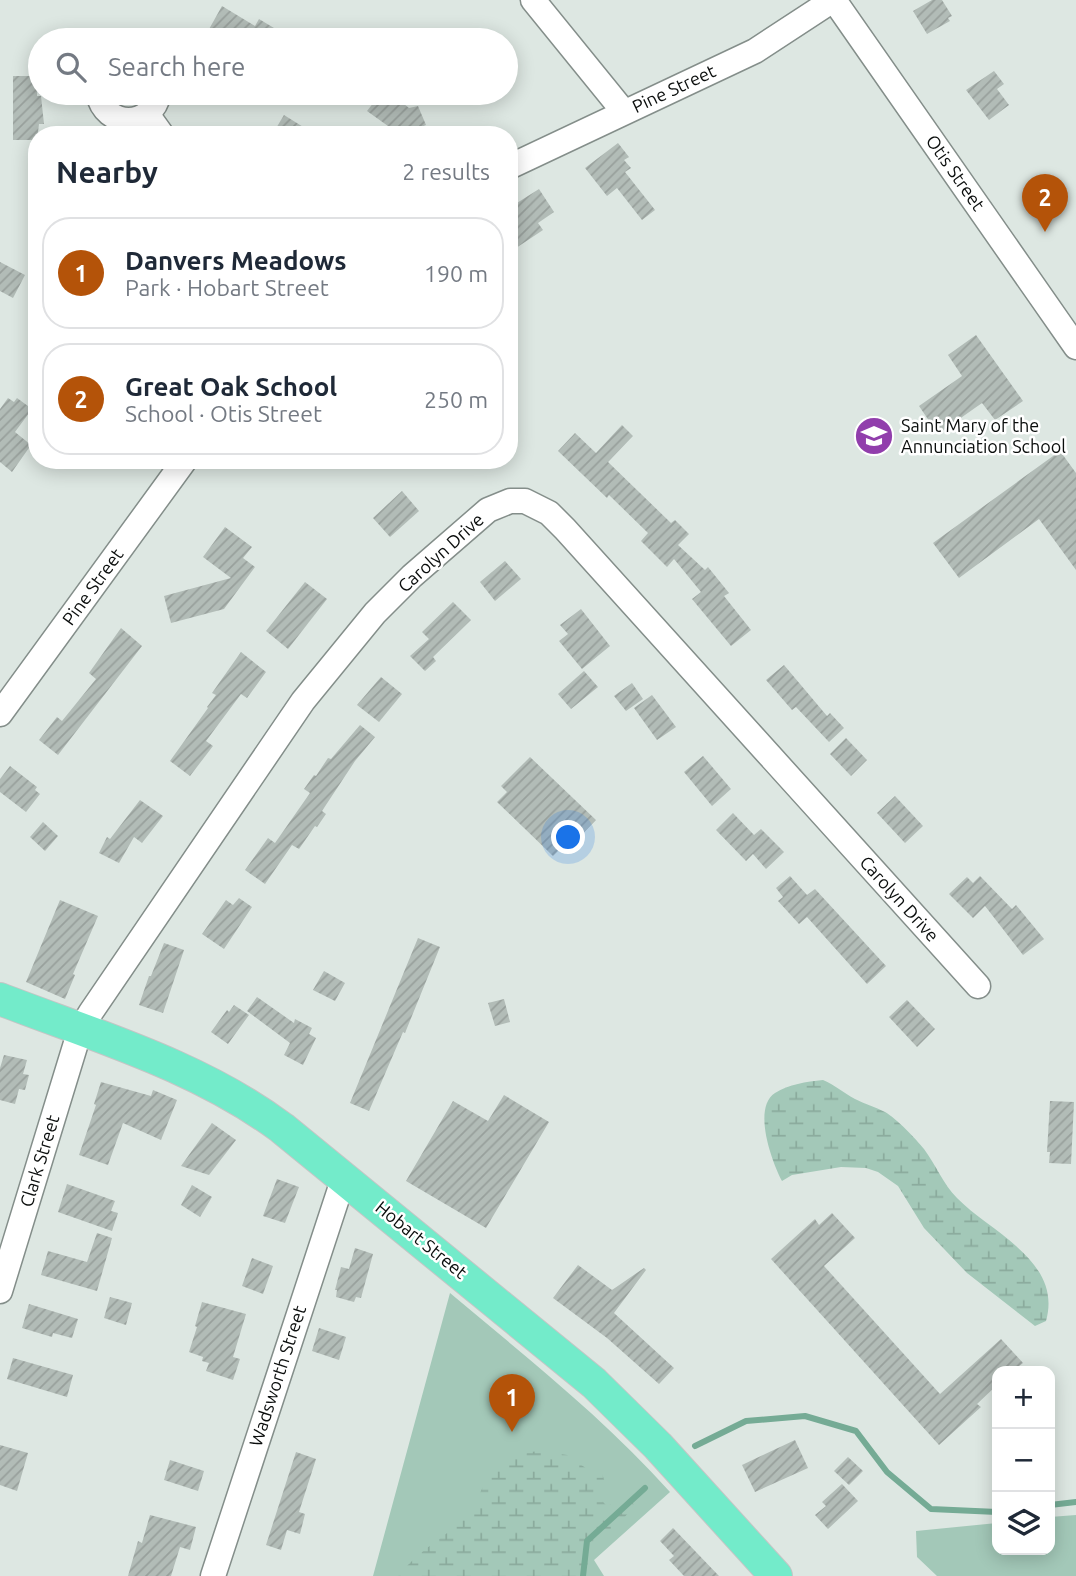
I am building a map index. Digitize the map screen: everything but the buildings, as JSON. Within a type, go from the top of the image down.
[{"type":"main road","name":"Hobart Street","points":[[0,999],[160,1061],[237,1096],[282,1128],[594,1383],[658,1446],[776,1576]]},
{"type":"street","points":[[533,0],[624,112]]},
{"type":"street","name":"Pine Street","points":[[518,163],[755,51],[833,0]]},
{"type":"street","name":"Otis Street","points":[[833,0],[1076,347]]},
{"type":"street","points":[[103,105],[105,110],[117,118],[132,120],[146,114],[154,105]]},
{"type":"street","points":[[146,114],[155,126]]},
{"type":"street","name":"Pine Street","points":[[0,714],[178,469]]},
{"type":"street","name":"Carolyn Drive","points":[[80,1030],[325,671],[375,613],[412,576],[488,510],[510,501],[525,501],[537,506],[549,513],[565,529],[978,986]]},
{"type":"street","name":"Clark Street","points":[[0,1291],[80,1030]]},
{"type":"street","name":"Wadsworth Street","points":[[214,1576],[344,1177]]},
{"type":"green space","points":[[823,1080],[895,1119],[924,1149],[957,1198],[1004,1236],[1034,1265],[1044,1281],[1048,1300],[1046,1321],[1035,1326],[967,1273],[924,1228],[898,1186],[878,1172],[866,1168],[841,1167],[792,1175],[782,1181],[766,1136],[764,1122],[768,1100],[786,1087]]},
{"type":"green space","points":[[450,1293],[591,1413],[670,1492],[594,1560],[604,1576],[373,1576]]},
{"type":"green space","points":[[542,1451],[567,1455],[590,1471],[602,1474],[605,1482],[600,1493],[601,1500],[607,1506],[628,1497],[635,1506],[595,1548],[582,1576],[398,1576],[414,1559],[467,1516],[491,1474],[514,1458]]},
{"type":"green space","points":[[1076,1515],[1076,1576],[937,1576],[917,1557],[916,1531],[992,1523],[992,1555],[1055,1555],[1055,1517]]},
{"type":"waterway","points":[[695,1446],[746,1421],[805,1416],[856,1431],[887,1472],[931,1509],[992,1512]]},
{"type":"waterway","points":[[583,1576],[587,1541],[645,1488]]},
{"type":"waterway","points":[[1055,1504],[1076,1502]]},
{"type":"place","name":"Great Oak School","points":[[1045,232]]},
{"type":"place","name":"Saint Mary of the Annunciation School","points":[[874,436]]},
{"type":"place","name":"Danvers Meadows","points":[[512,1432]]}]
